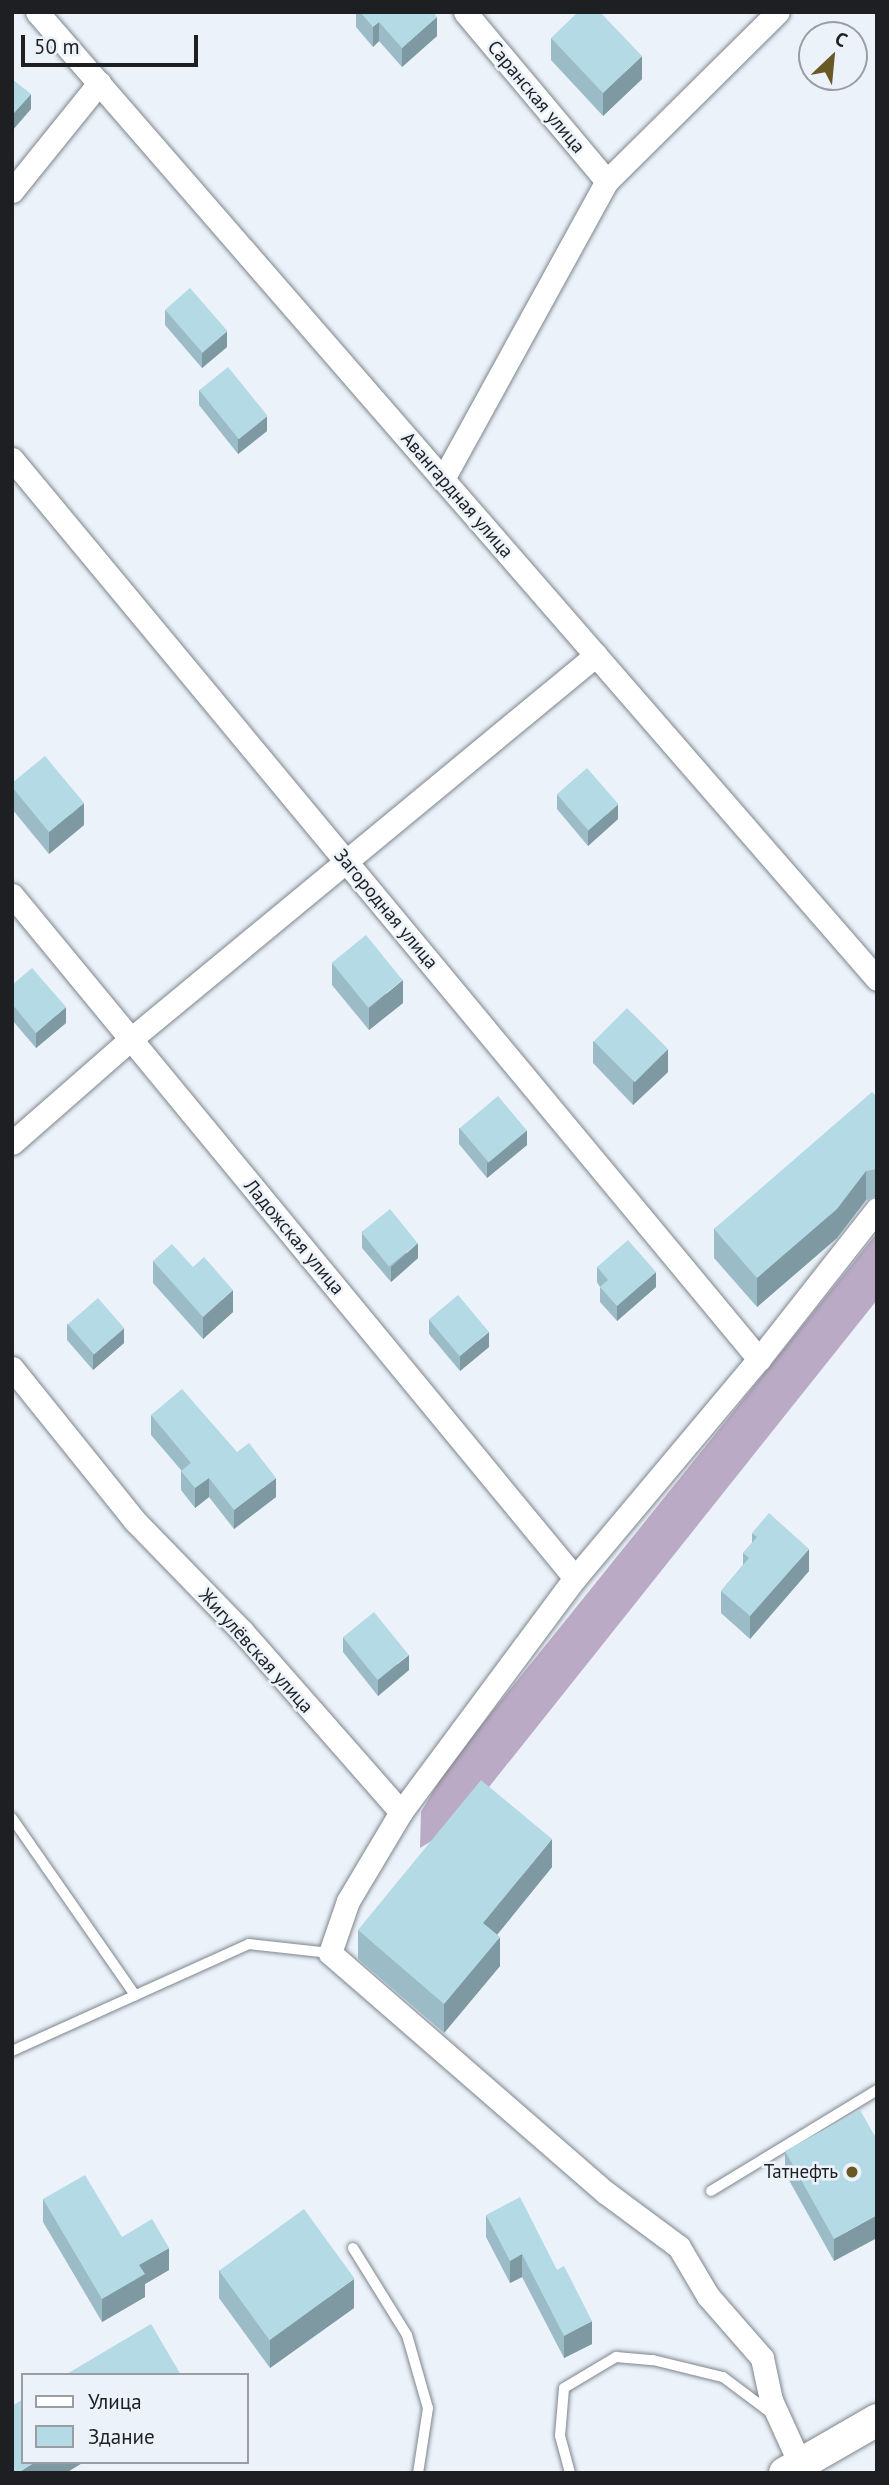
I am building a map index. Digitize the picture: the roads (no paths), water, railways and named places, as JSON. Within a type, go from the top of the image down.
[{"type":"street","name":"Авангардная улица","points":[[37,12],[877,979]]},
{"type":"street","name":"Саранская улица","points":[[465,12],[607,181]]},
{"type":"street","points":[[443,479],[607,181],[778,12]]},
{"type":"street","points":[[12,191],[99,83]]},
{"type":"street","name":"Загородная улица","points":[[12,459],[759,1359]]},
{"type":"street","points":[[12,1143],[131,1039],[596,655]]},
{"type":"street","name":"Ладожская улица","points":[[12,895],[575,1578]]},
{"type":"street","points":[[877,1209],[759,1359],[575,1578],[401,1812],[348,1901],[330,1953],[605,2192],[679,2247],[708,2296],[762,2358],[797,2470],[877,2420]]},
{"type":"street","name":"Жигулёвская улица","points":[[12,1368],[135,1521],[242,1631],[401,1812]]},
{"type":"lane","points":[[12,1818],[135,1995]]},
{"type":"lane","points":[[12,2051],[249,1944],[330,1953]]},
{"type":"lane","points":[[711,2191],[877,2090]]},
{"type":"lane","points":[[353,2248],[410,2347],[428,2408],[418,2473]]},
{"type":"lane","points":[[570,2473],[560,2436],[564,2388],[616,2357],[653,2360],[723,2377],[779,2418]]},
{"type":"place","name":"Татнефть","points":[[852,2172]]}]
